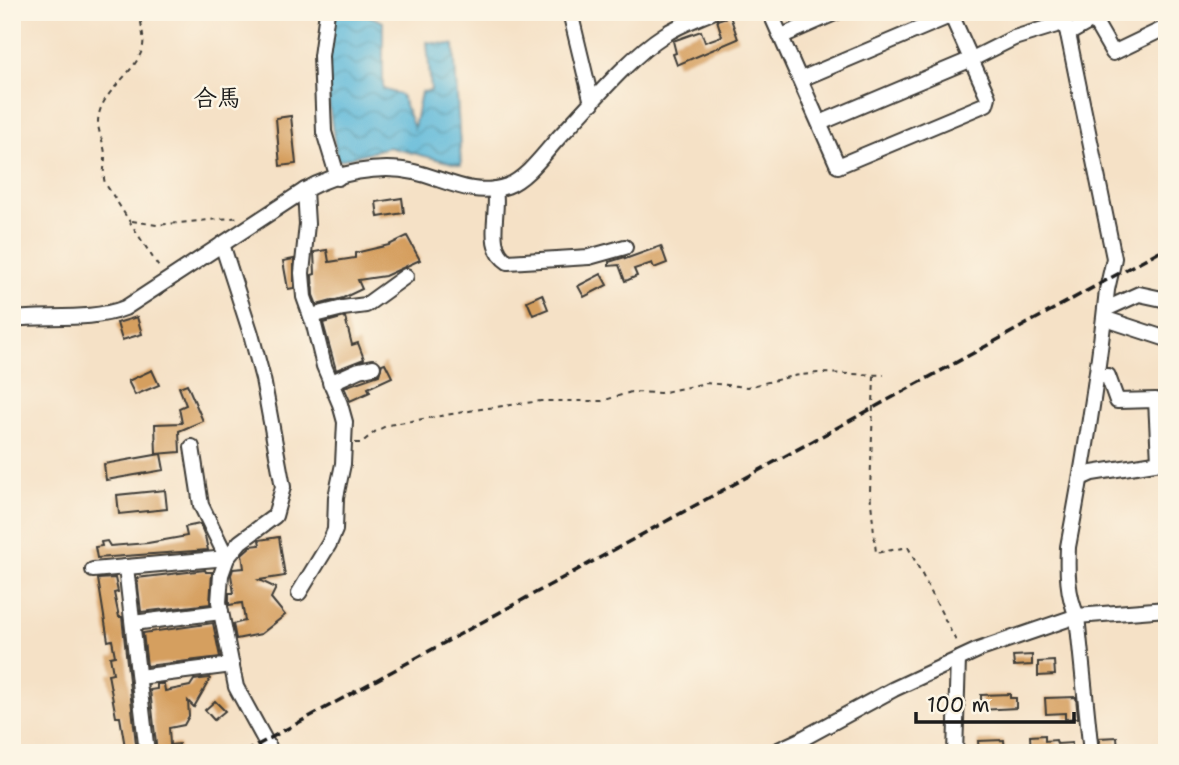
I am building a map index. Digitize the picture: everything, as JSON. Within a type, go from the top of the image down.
[{"type":"street","points":[[327,12],[321,55],[324,132],[338,178]]},
{"type":"street","points":[[570,12],[592,103]]},
{"type":"street","points":[[12,319],[108,314],[131,306],[305,191],[338,178],[395,169],[423,174],[468,189],[495,189],[514,183],[660,37],[712,12]]},
{"type":"street","points":[[770,12],[802,79],[838,166],[986,104],[988,97],[951,14],[802,79]]},
{"type":"street","points":[[782,36],[837,12]]},
{"type":"street","points":[[820,123],[972,59],[1014,38],[1064,23],[1101,16],[1113,53],[1167,27]]},
{"type":"street","points":[[1064,23],[1114,258],[1082,478],[1068,547],[1070,602],[1077,616],[1091,753]]},
{"type":"street","points":[[495,189],[498,204],[495,245],[498,254],[508,262],[589,257],[625,247]]},
{"type":"street","points":[[299,593],[330,544],[335,530],[337,493],[344,464],[344,413],[330,383],[304,298],[302,281],[307,225],[305,191]]},
{"type":"street","points":[[222,244],[263,379],[283,487],[275,516],[240,542],[227,558],[221,575],[219,602],[236,687],[272,753]]},
{"type":"street","points":[[311,316],[366,305],[406,275]]},
{"type":"street","points":[[1106,314],[1139,294],[1167,300]]},
{"type":"street","points":[[1106,314],[1167,340]]},
{"type":"street","points":[[330,383],[373,367]]},
{"type":"street","points":[[1082,478],[1092,473],[1163,461],[1156,400],[1117,401],[1108,376],[1098,376]]},
{"type":"street","points":[[192,447],[201,505],[227,558]]},
{"type":"street","points":[[93,570],[227,558]]},
{"type":"street","points":[[126,567],[147,753]]},
{"type":"street","points":[[772,753],[894,689],[978,650],[1077,616],[1167,609]]},
{"type":"street","points":[[133,623],[221,612]]},
{"type":"street","points":[[955,753],[958,659]]},
{"type":"street","points":[[139,677],[232,665]]},
{"type":"path","points":[[140,12],[144,44],[142,50],[134,65],[102,106],[99,124],[105,157],[102,173],[105,183],[161,272],[170,281]]},
{"type":"path","points":[[131,221],[157,225],[243,216]]},
{"type":"path","points":[[344,439],[361,443],[388,425],[534,402],[602,401],[631,392],[660,393],[706,383],[755,387],[793,376],[818,373],[884,375]]},
{"type":"path","points":[[874,375],[870,492],[876,553],[908,547],[960,649],[958,659]]},
{"type":"water","points":[[331,12],[361,12],[383,22],[383,89],[401,95],[414,128],[421,92],[431,91],[427,42],[454,45],[461,165],[388,147],[337,161],[327,91]]},
{"type":"building","points":[[730,16],[738,39],[677,65],[673,54],[676,53],[673,41],[701,31],[705,42],[722,36],[717,20]]},
{"type":"building","points":[[291,116],[296,164],[280,166],[276,118]]},
{"type":"building","points":[[402,198],[404,213],[378,217],[376,202]]},
{"type":"building","points":[[407,236],[420,260],[385,276],[358,280],[362,289],[343,298],[317,305],[313,295],[314,252],[327,250],[329,262],[355,258],[355,253],[389,245]]},
{"type":"building","points":[[661,246],[667,263],[654,268],[652,263],[634,269],[637,276],[628,280],[625,281],[619,265],[609,266],[609,262]]},
{"type":"building","points":[[294,259],[294,288],[288,289],[283,261]]},
{"type":"building","points":[[601,274],[607,285],[584,297],[578,286]]},
{"type":"building","points":[[542,294],[548,309],[533,315],[527,301]]},
{"type":"building","points":[[137,317],[142,334],[122,340],[117,323]]},
{"type":"building","points":[[345,317],[352,345],[358,343],[364,359],[336,370],[323,323]]},
{"type":"building","points":[[385,363],[392,377],[368,388],[370,392],[350,401],[344,387],[379,375],[382,364]]},
{"type":"building","points":[[152,370],[159,385],[135,395],[128,381]]},
{"type":"building","points":[[187,384],[203,421],[179,431],[180,452],[156,454],[155,424],[182,423],[179,408],[186,405],[179,387]]},
{"type":"building","points":[[161,454],[164,470],[106,480],[104,464]]},
{"type":"building","points":[[165,490],[167,509],[119,514],[117,495]]},
{"type":"building","points":[[200,524],[208,550],[97,558],[95,547],[102,546],[101,542],[107,541],[110,546],[187,536],[185,527]]},
{"type":"building","points":[[279,537],[285,576],[259,580],[276,588],[271,598],[285,615],[261,634],[236,639],[233,624],[245,621],[242,603],[229,605],[229,593],[234,593],[231,575],[233,569],[244,568],[242,554],[251,546],[260,545],[259,540]]},
{"type":"building","points":[[205,570],[212,572],[210,604],[141,612],[137,578]]},
{"type":"building","points":[[115,578],[118,592],[114,593],[119,617],[122,617],[137,753],[126,753],[120,717],[116,717],[108,674],[113,673],[110,657],[115,656],[112,640],[108,641],[98,579]]},
{"type":"building","points":[[213,623],[220,657],[147,666],[143,633]]},
{"type":"building","points":[[1032,655],[1032,665],[1014,666],[1013,656]]},
{"type":"building","points":[[1054,661],[1055,675],[1038,676],[1038,662]]},
{"type":"building","points":[[209,678],[194,707],[188,701],[189,716],[184,725],[169,728],[170,745],[179,744],[180,753],[157,753],[150,690],[157,689],[157,684],[164,684],[165,691],[190,686],[194,680]]},
{"type":"building","points":[[1010,694],[1010,698],[1016,698],[1016,708],[981,710],[981,695]]},
{"type":"building","points":[[1076,697],[1078,718],[1065,719],[1065,713],[1046,714],[1045,698]]},
{"type":"building","points":[[215,701],[225,711],[214,720],[205,710]]},
{"type":"building","points":[[1045,735],[1045,741],[1056,740],[1057,744],[1072,743],[1072,753],[1031,753],[1030,736]]},
{"type":"building","points":[[1117,737],[1118,750],[1101,753],[1099,738]]},
{"type":"building","points":[[1004,740],[1005,753],[979,753],[978,741]]},
{"type":"railway","points":[[243,753],[1167,247]]},
{"type":"district","name":"合馬","points":[[217,98]]}]
